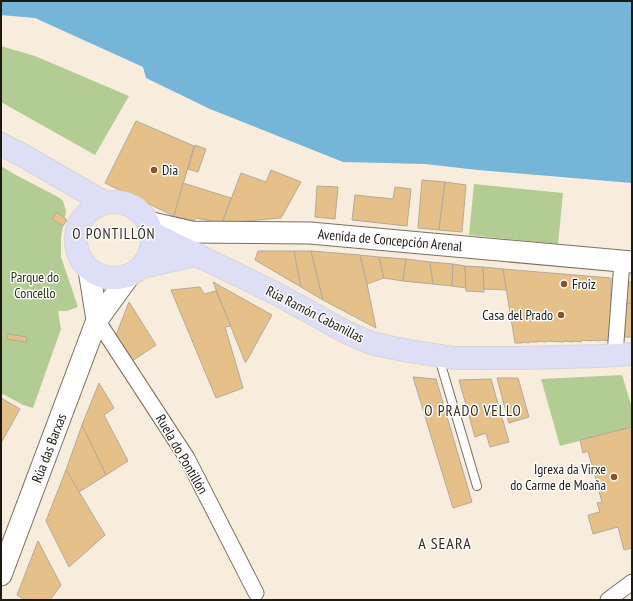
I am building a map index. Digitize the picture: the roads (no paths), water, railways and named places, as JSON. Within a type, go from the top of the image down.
[{"type":"main road","points":[[1,144],[105,203]]},
{"type":"main road","points":[[77,187],[84,216]]},
{"type":"main road","points":[[136,272],[148,260],[153,242],[150,227],[142,214],[135,207],[125,203],[115,202],[105,203],[90,210],[84,216],[79,225],[76,234],[76,244],[78,254],[83,262],[89,270],[98,275],[119,279],[136,272],[196,255]]},
{"type":"main road","name":"Rúa Ramón Cabanillas","points":[[150,227],[196,255],[277,294],[346,332],[371,343],[454,358],[627,358]]},
{"type":"street","name":"Avenida de Concepción Arenal","points":[[150,227],[191,232],[310,233],[627,261]]},
{"type":"street","points":[[627,261],[627,358]]},
{"type":"street","name":"Rúa das Barxas","points":[[89,270],[97,320]]},
{"type":"street","name":"Rúa das Barxas","points":[[1,575],[97,320],[136,272]]},
{"type":"street","name":"Ruela do Pontillón","points":[[97,320],[187,458],[256,593]]},
{"type":"street","points":[[608,600],[632,582]]},
{"type":"lane","points":[[438,355],[477,486]]},
{"type":"water","points":[[1,1],[632,1],[632,183],[425,164],[343,162],[210,109],[146,78],[143,67],[35,18],[1,15]]},
{"type":"place","name":"Dia","points":[[154,170]]},
{"type":"place","name":"Froiz","points":[[564,284]]},
{"type":"place","name":"Casa del Prado","points":[[561,315]]},
{"type":"place","name":"Igrexa da Virxe do Carme de Moaña","points":[[614,477]]},
{"type":"district","name":"O PONTILLÓN","points":[[114,234]]},
{"type":"district","name":"O PRADO VELLO","points":[[473,411]]},
{"type":"district","name":"A SEARA","points":[[445,543]]},
{"type":"park label","name":"Parque do Concello","points":[[35,286]]}]
